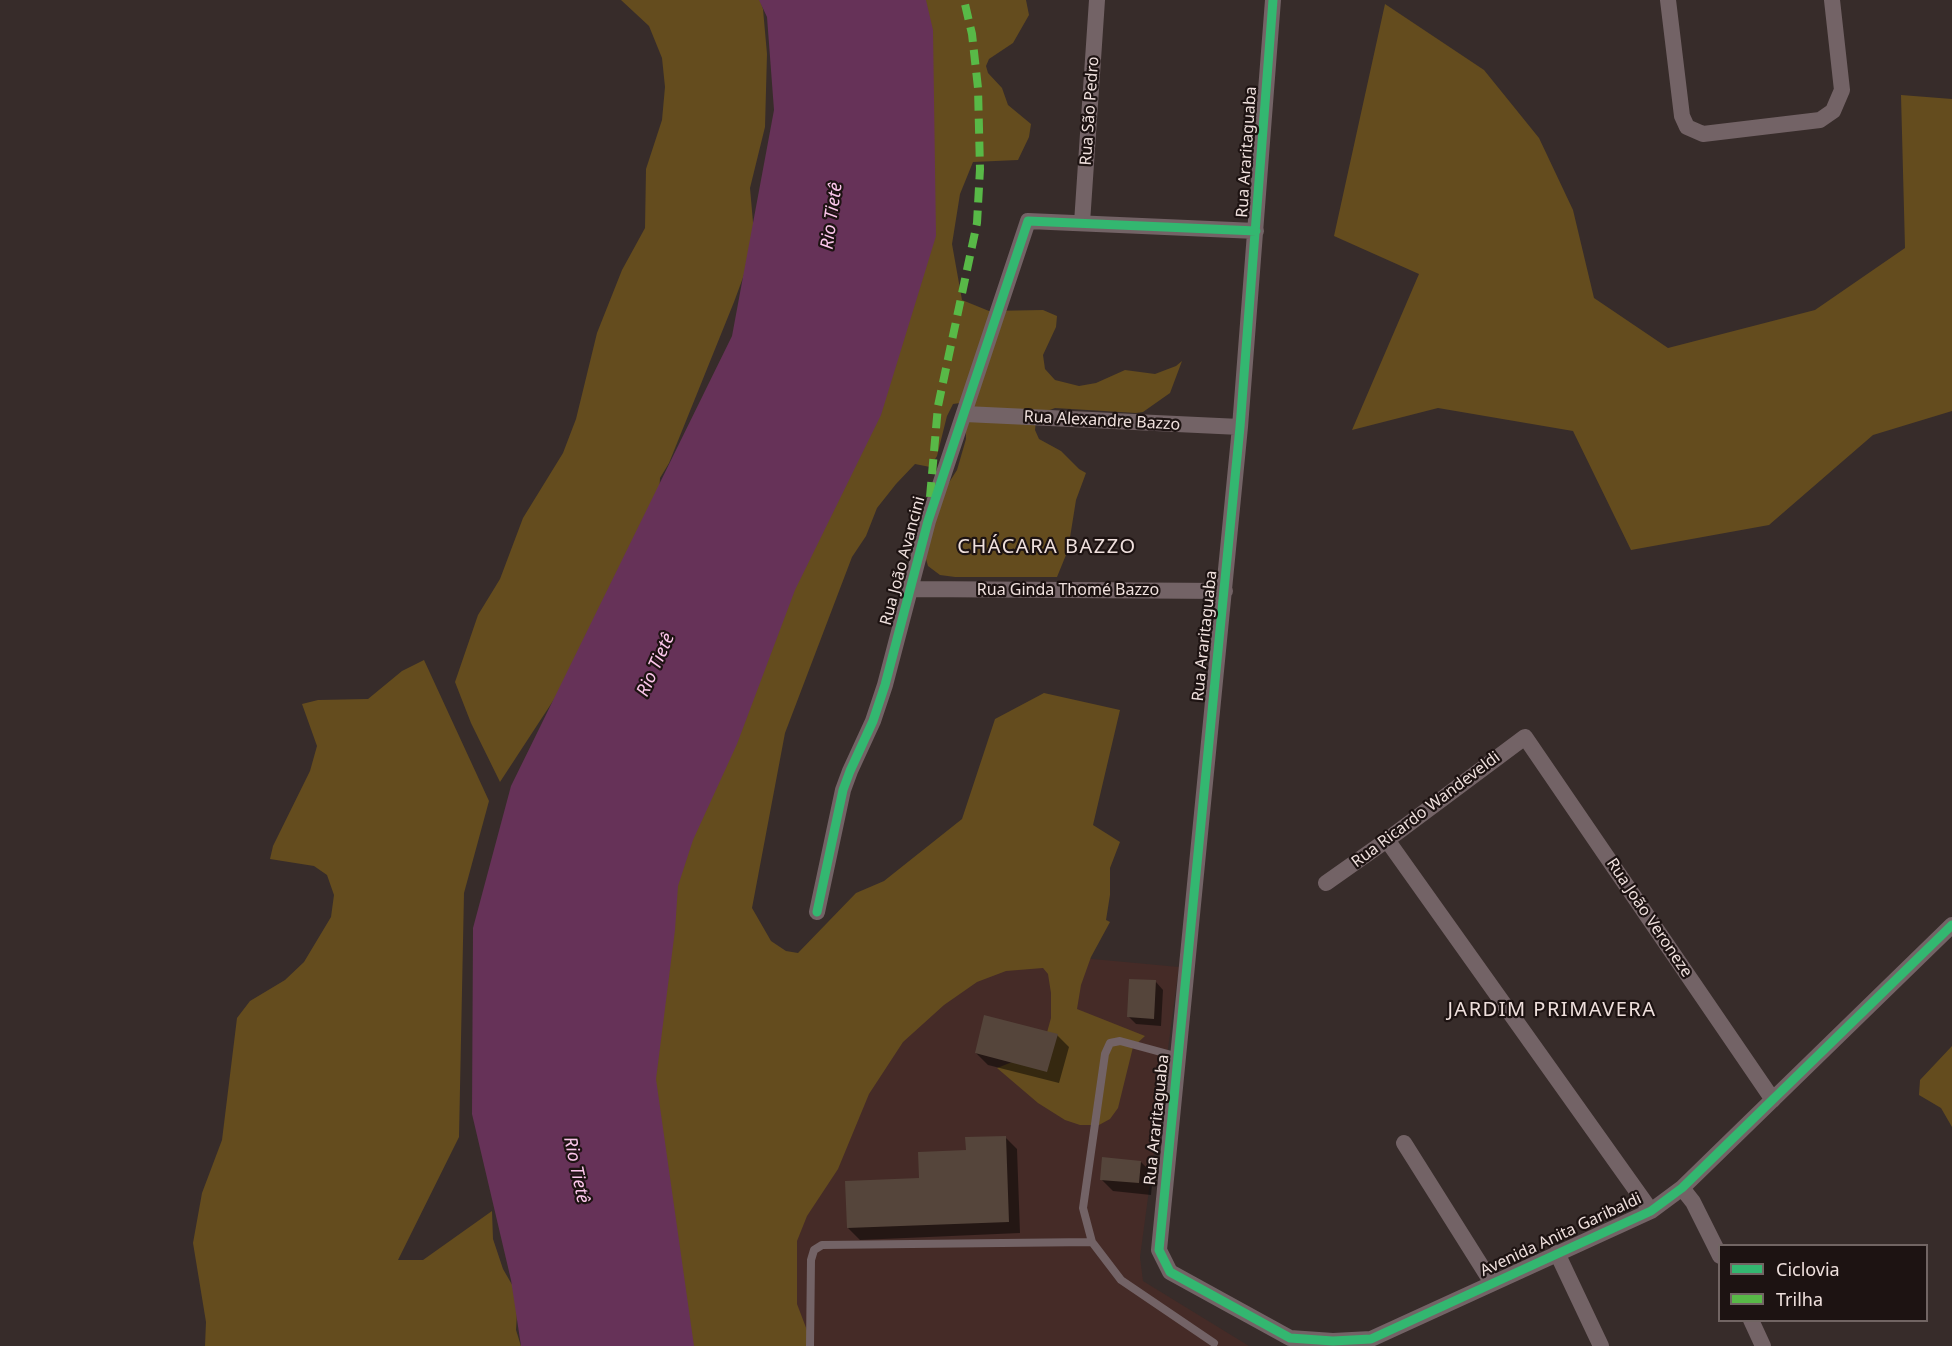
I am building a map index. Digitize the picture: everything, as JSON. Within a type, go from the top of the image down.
[{"type":"street","name":"Rua São Pedro","points":[[1082,223],[1097,0]]},
{"type":"street","name":"Rua Araritaguaba","points":[[1170,1272],[1159,1250],[1240,428],[1273,0]]},
{"type":"street","points":[[1668,0],[1682,116],[1687,127],[1703,135],[1820,120],[1833,111],[1842,90],[1832,0]]},
{"type":"street","name":"Rua João Avancini","points":[[817,912],[843,790],[873,721],[911,589],[928,520],[1028,221],[1082,223]]},
{"type":"street","points":[[1082,223],[1256,231]]},
{"type":"street","name":"Rua Alexandre Bazzo","points":[[964,414],[1240,428]]},
{"type":"street","name":"Rua Ginda Thomé Bazzo","points":[[911,589],[1225,591]]},
{"type":"street","name":"Rua Ricardo Wandeveldi","points":[[1326,883],[1525,737]]},
{"type":"street","name":"Rua João Veroneze","points":[[1525,737],[1773,1100]]},
{"type":"street","points":[[1387,840],[1651,1211]]},
{"type":"street","name":"Avenida Anita Garibaldi","points":[[1170,1272],[1290,1338],[1336,1343],[1371,1339],[1651,1211],[1682,1188],[1952,925]]},
{"type":"street","points":[[1404,1143],[1492,1283]]},
{"type":"street","points":[[1682,1188],[1693,1202],[1718,1254]]},
{"type":"street","points":[[1557,1253],[1601,1346]]},
{"type":"street","points":[[1752,1322],[1763,1346]]},
{"type":"lane","points":[[1179,1057],[1120,1041],[1110,1043],[1105,1054],[1083,1208],[1092,1242],[1121,1280],[1214,1343]]},
{"type":"lane","points":[[810,1346],[811,1260],[814,1250],[822,1245],[1092,1242]]},
{"type":"shaded area","points":[[621,0],[760,0],[763,9],[767,54],[765,127],[750,188],[755,245],[669,463],[660,478],[659,498],[583,655],[500,782],[471,723],[455,682],[478,615],[500,579],[523,518],[563,453],[576,419],[597,333],[622,270],[645,228],[646,169],[662,120],[665,87],[662,58],[649,26]]},
{"type":"shaded area","points":[[865,0],[1026,0],[1029,15],[1013,43],[989,59],[986,66],[988,73],[1002,88],[1008,105],[1031,124],[1029,137],[1018,160],[973,162],[960,194],[952,244],[962,300],[989,311],[1043,310],[1057,316],[1056,327],[1043,355],[1045,369],[1055,380],[1079,386],[1096,383],[1125,370],[1155,374],[1176,366],[1182,361],[1170,393],[1143,412],[1055,408],[1042,413],[1036,420],[1035,430],[1039,439],[1061,451],[1086,473],[1076,500],[1068,550],[1057,577],[955,577],[940,575],[928,566],[924,552],[939,498],[957,470],[966,439],[965,408],[960,403],[953,404],[947,416],[937,456],[930,467],[915,464],[896,484],[877,508],[866,536],[852,557],[785,733],[752,908],[771,941],[786,951],[798,953],[856,893],[884,881],[962,819],[995,719],[1044,693],[1120,710],[1093,825],[1120,842],[1110,868],[1110,895],[1106,920],[1110,922],[1091,957],[1081,985],[1077,1009],[1145,1036],[1133,1047],[1118,1108],[1110,1119],[1099,1125],[1080,1125],[1065,1120],[1038,1103],[997,1068],[1030,1055],[1046,1036],[1051,1018],[1048,974],[1043,968],[1006,971],[977,982],[944,1005],[903,1042],[869,1094],[838,1169],[807,1216],[797,1241],[797,1304],[813,1346],[679,1346],[619,966]]},
{"type":"shaded area","points":[[1385,4],[1484,70],[1539,138],[1573,210],[1594,298],[1668,348],[1815,310],[1905,248],[1901,95],[1952,99],[1952,411],[1873,435],[1769,525],[1631,550],[1573,431],[1438,408],[1352,430],[1419,274],[1334,236]]},
{"type":"shaded area","points":[[424,660],[489,801],[464,893],[459,1137],[398,1260],[423,1260],[492,1211],[493,1239],[503,1269],[518,1295],[516,1330],[521,1346],[205,1346],[206,1322],[193,1243],[202,1193],[222,1140],[237,1018],[250,1001],[285,980],[304,962],[331,917],[334,895],[327,875],[314,866],[270,859],[273,846],[310,771],[317,746],[302,704],[318,700],[368,699],[402,671]]},
{"type":"shaded area","points":[[995,950],[1179,967],[1140,1257],[1143,1281],[1249,1346],[769,1346],[818,1115]]},
{"type":"shaded area","points":[[1952,1046],[1952,1127],[1941,1108],[1919,1095],[1920,1080]]},
{"type":"water","name":"Rio Tietê","points":[[759,0],[926,0],[933,30],[936,236],[881,415],[795,590],[737,744],[693,840],[678,886],[675,930],[656,1079],[694,1346],[521,1346],[511,1280],[472,1114],[473,928],[511,786],[732,336],[774,110],[767,17]]},
{"type":"building","points":[[1129,979],[1156,980],[1154,1019],[1127,1017]]},
{"type":"building","points":[[984,1015],[1058,1034],[1047,1072],[975,1053]]},
{"type":"building","points":[[1006,1136],[1009,1222],[847,1228],[845,1181],[919,1178],[918,1152],[966,1150],[965,1137]]},
{"type":"building","points":[[1102,1157],[1141,1161],[1139,1183],[1100,1180]]},
{"type":"marked path","points":[[930,497],[938,406],[977,223],[980,169],[978,88],[972,34],[964,0]]},
{"type":"cycle path","points":[[1273,0],[1240,427],[1159,1250],[1170,1272],[1290,1338],[1333,1341],[1371,1339],[1651,1211],[1682,1188],[1952,925]]},
{"type":"cycle path","points":[[817,912],[843,790],[873,721],[885,685],[928,521],[1028,221],[1256,231]]},
{"type":"district","name":"CHÁCARA BAZZO","points":[[1047,547]]},
{"type":"district","name":"JARDIM PRIMAVERA","points":[[1552,1010]]}]
